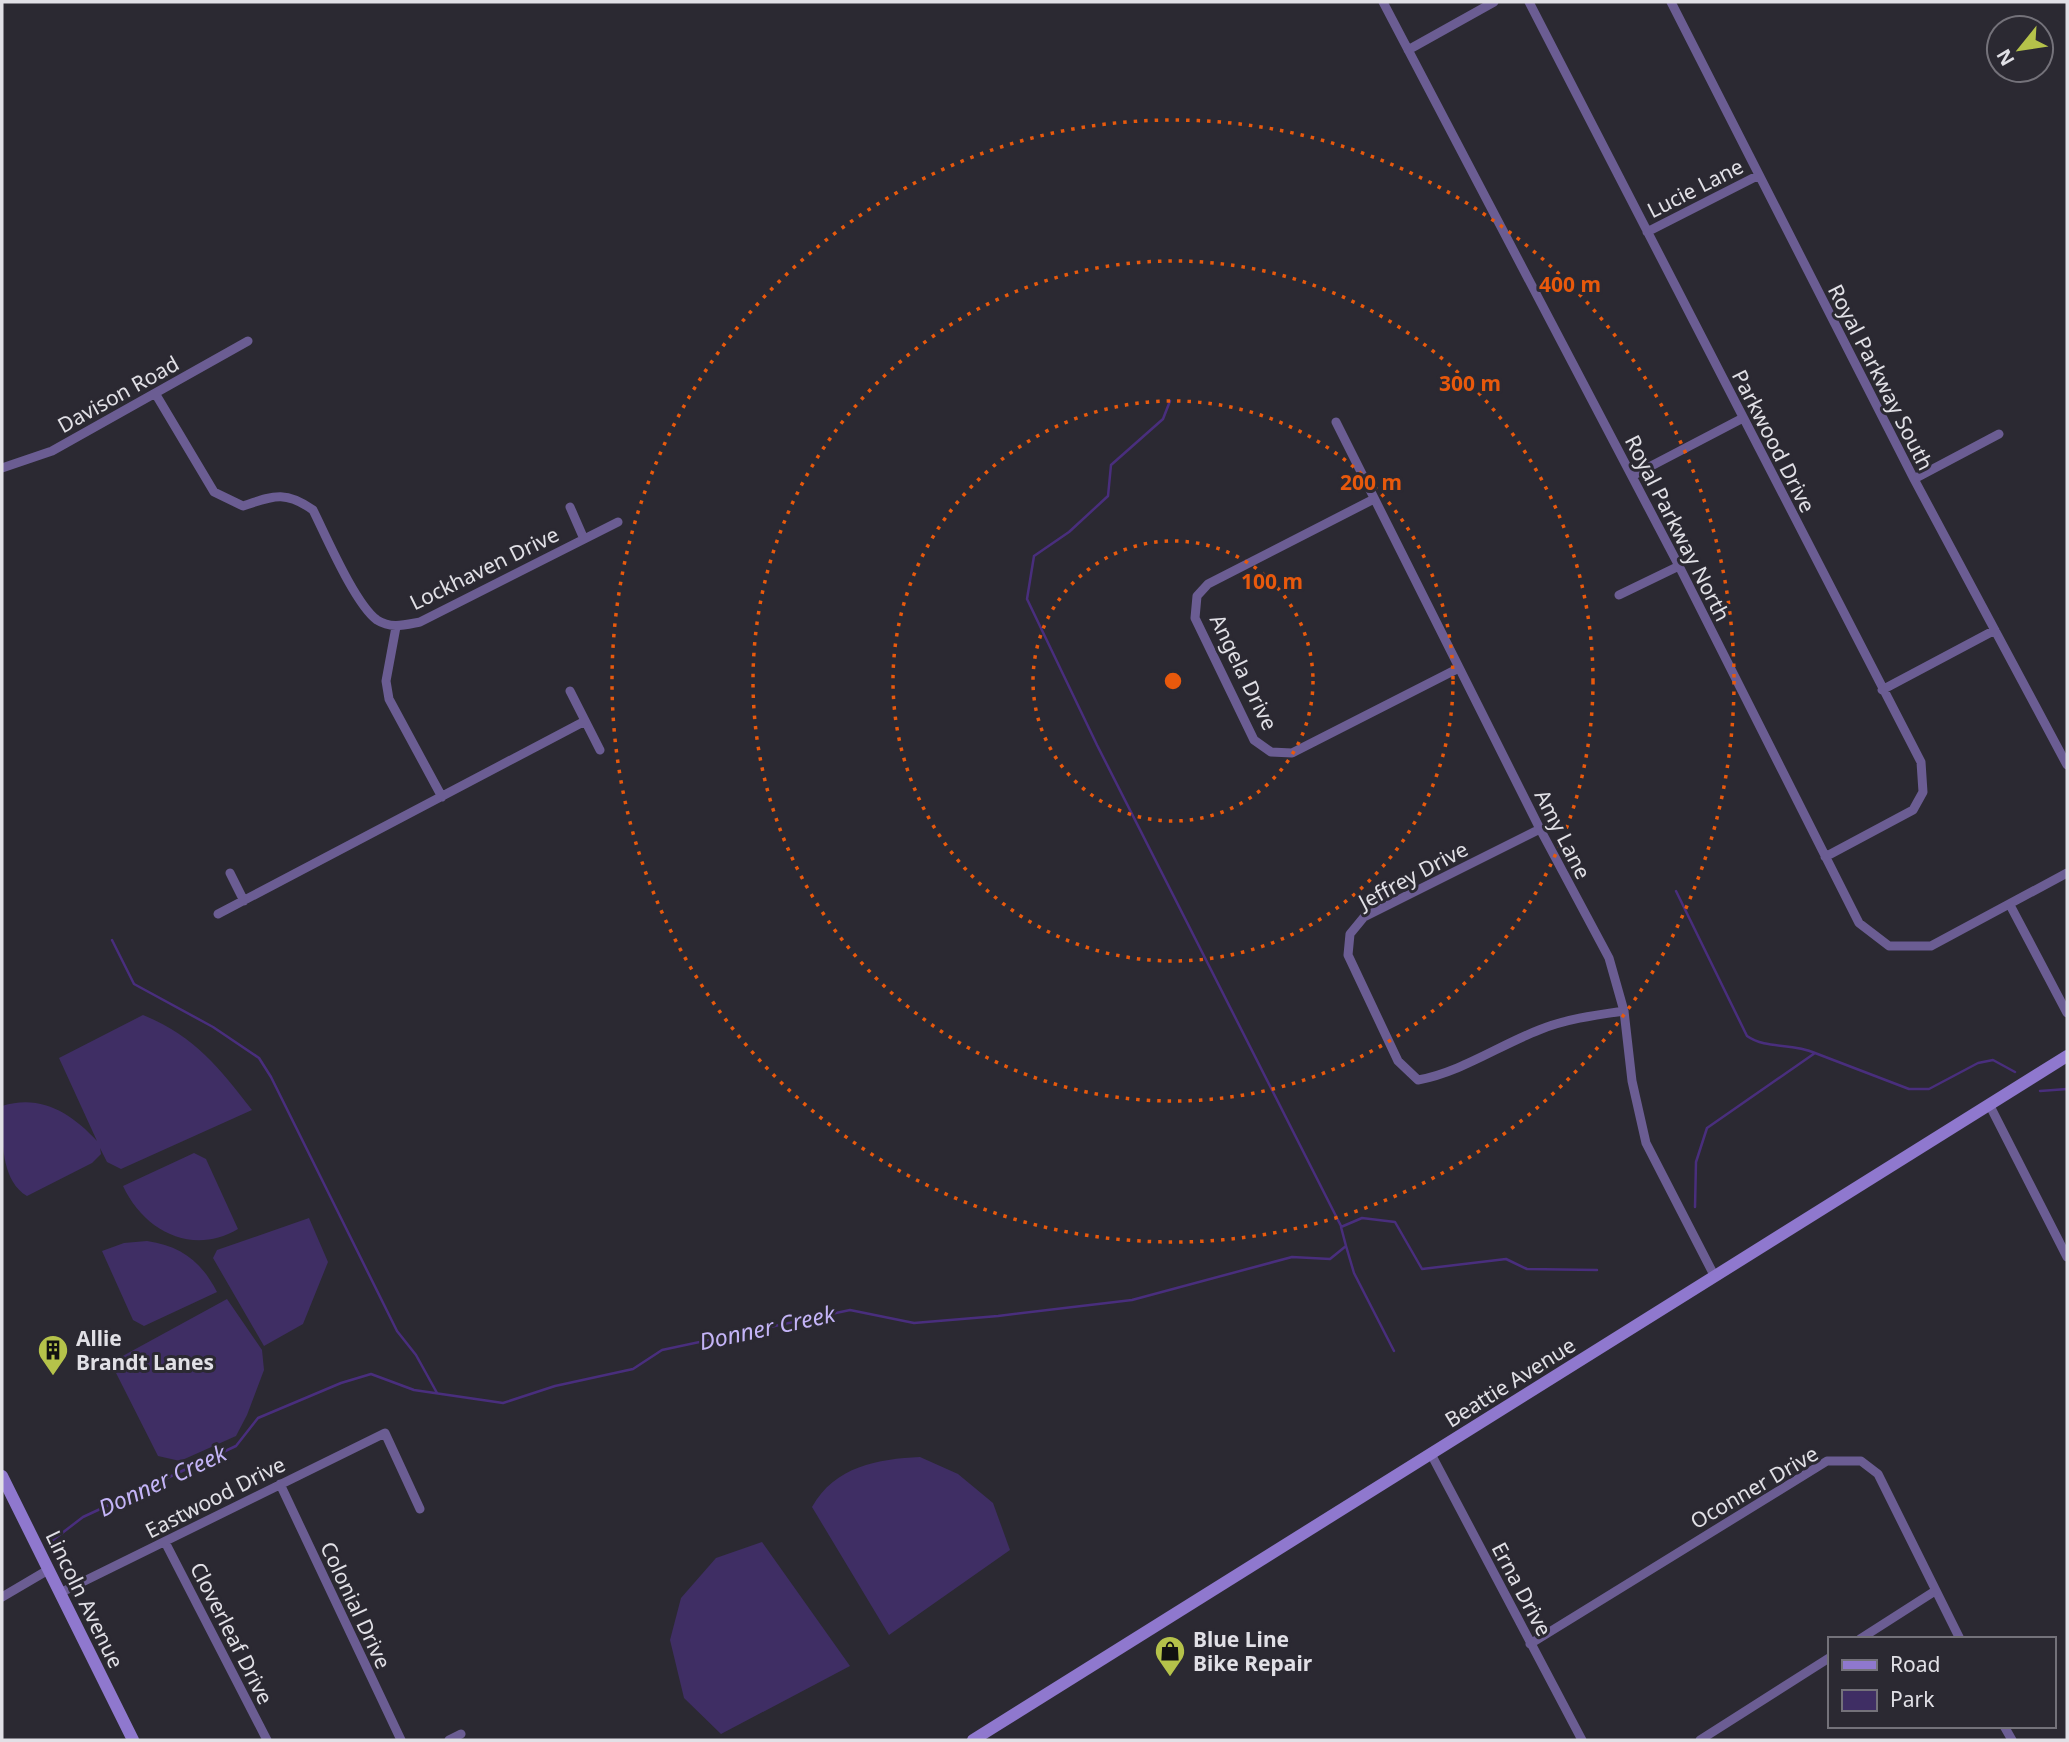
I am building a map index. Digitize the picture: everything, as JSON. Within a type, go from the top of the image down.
[{"type":"street","name":"Royal Parkway North","points":[[1384,2],[1679,566],[1859,923],[1889,946],[1931,946],[2010,905]]},
{"type":"street","points":[[1408,50],[1494,2]]},
{"type":"street","name":"Parkwood Drive","points":[[1529,2],[1921,762],[1923,792],[1913,810],[1825,857]]},
{"type":"street","name":"Royal Parkway South","points":[[1671,2],[1914,479],[2067,765]]},
{"type":"street","name":"Lucie Lane","points":[[1647,232],[1759,175]]},
{"type":"street","name":"Davison Road","points":[[2,468],[52,451],[248,341]]},
{"type":"street","name":"Lockhaven Drive","points":[[155,393],[214,492],[243,506],[280,495],[298,500],[313,510],[364,607],[378,621],[396,627],[419,622],[618,522]]},
{"type":"street","points":[[1632,476],[1742,418]]},
{"type":"street","name":"Amy Lane","points":[[1336,422],[1540,829],[1609,958],[1624,1011],[1632,1081],[1646,1143],[1715,1277]]},
{"type":"street","points":[[1914,479],[1999,434]]},
{"type":"street","name":"Angela Drive","points":[[1374,499],[1209,584],[1197,596],[1195,618],[1254,740],[1271,752],[1292,753],[1459,668]]},
{"type":"street","points":[[570,507],[584,539]]},
{"type":"street","points":[[1619,595],[1679,566]]},
{"type":"street","points":[[396,627],[386,681],[389,699],[442,797]]},
{"type":"street","points":[[1882,690],[1995,630]]},
{"type":"street","points":[[570,691],[600,750]]},
{"type":"street","points":[[218,914],[585,721]]},
{"type":"street","name":"Jeffrey Drive","points":[[1540,829],[1364,918],[1350,933],[1348,955],[1398,1060],[1418,1080],[1439,1076],[1541,1029],[1582,1017],[1624,1011]]},
{"type":"street","points":[[230,873],[244,901]]},
{"type":"street","points":[[2067,873],[2010,905],[2067,1013]]},
{"type":"street","name":"Beattie Avenue","points":[[973,1740],[2067,1056]]},
{"type":"street","points":[[1990,1106],[2067,1257]]},
{"type":"street","name":"Eastwood Drive","points":[[60,1593],[385,1433],[420,1509]]},
{"type":"street","name":"Erna Drive","points":[[1431,1454],[1582,1740]]},
{"type":"street","name":"Oconner Drive","points":[[1530,1644],[1827,1461],[1861,1461],[1878,1474],[1959,1637]]},
{"type":"street","name":"Lincoln Avenue","points":[[2,1476],[133,1740]]},
{"type":"street","name":"Colonial Drive","points":[[280,1484],[401,1740]]},
{"type":"street","name":"Cloverleaf Drive","points":[[165,1542],[267,1740]]},
{"type":"street","points":[[2,1597],[48,1570]]},
{"type":"street","points":[[1863,1637],[1936,1591]]},
{"type":"street","points":[[1700,1740],[1828,1659]]},
{"type":"street","points":[[449,1740],[461,1734]]},
{"type":"green space","points":[[143,1015],[177,1033],[204,1054],[252,1110],[121,1169],[107,1162],[100,1148],[101,1154],[92,1163],[27,1196],[18,1189],[7,1169],[2,1106],[30,1102],[54,1108],[77,1122],[97,1141],[59,1058]]},
{"type":"green space","points":[[194,1153],[206,1159],[238,1229],[221,1237],[187,1239],[171,1234],[143,1216],[123,1186]]},
{"type":"green space","points":[[309,1218],[328,1262],[303,1324],[264,1346],[213,1258],[217,1250]]},
{"type":"green space","points":[[147,1241],[170,1247],[189,1257],[204,1272],[217,1292],[144,1326],[133,1320],[102,1251],[124,1243]]},
{"type":"green space","points":[[227,1299],[262,1350],[264,1370],[247,1415],[236,1436],[180,1461],[158,1456],[114,1369],[119,1358]]},
{"type":"green space","points":[[920,1457],[958,1474],[993,1503],[1010,1550],[889,1635],[812,1507],[833,1482],[859,1467]]},
{"type":"green space","points":[[762,1542],[850,1666],[721,1734],[684,1698],[670,1640],[681,1598],[716,1558]]},
{"type":"waterway","points":[[1170,401],[1163,419],[1111,465],[1108,496],[1069,532],[1034,556],[1027,599],[1097,745],[1341,1226]]},
{"type":"waterway","points":[[1676,891],[1747,1036],[1763,1043],[1815,1053]]},
{"type":"waterway","points":[[112,940],[134,984],[213,1027],[259,1058],[271,1077],[397,1331],[416,1355],[437,1393]]},
{"type":"waterway","name":"Donner Creek","points":[[1695,1207],[1696,1162],[1707,1128],[1815,1053],[1909,1089],[1929,1089],[1978,1063],[1993,1060],[2015,1072]]},
{"type":"waterway","name":"Donner Creek","points":[[2040,1091],[2067,1089]]},
{"type":"waterway","name":"Donner Creek","points":[[53,1540],[83,1517],[236,1446],[258,1418],[341,1383],[371,1374],[414,1390],[503,1403],[555,1386],[633,1369],[662,1350],[850,1310],[914,1323],[998,1316],[1132,1300],[1292,1257],[1330,1259],[1346,1246],[1341,1227],[1362,1218],[1395,1222],[1422,1269],[1506,1259],[1527,1269],[1597,1270]]},
{"type":"waterway","points":[[1346,1246],[1354,1273],[1394,1351]]},
{"type":"place","name":"Allie Brandt Lanes","points":[[53,1377]]},
{"type":"place","name":"Blue Line Bike Repair","points":[[1170,1678]]}]
